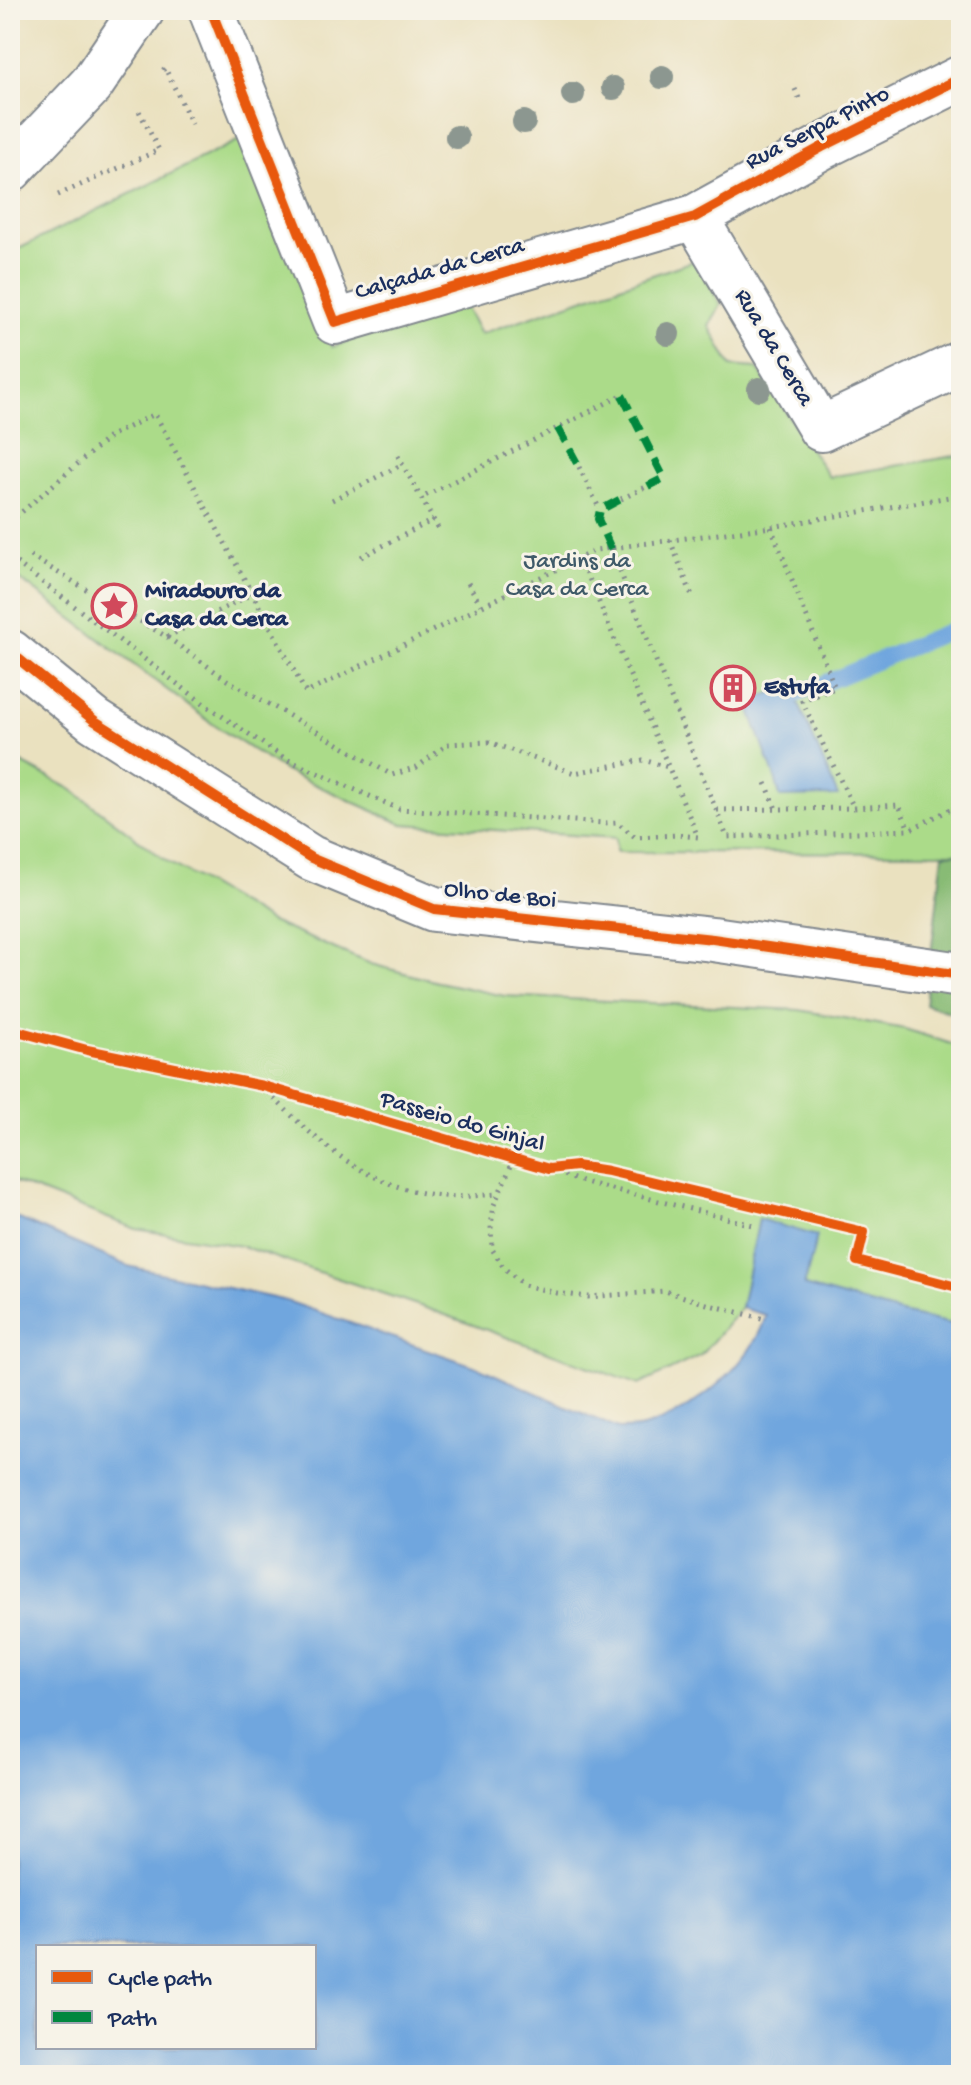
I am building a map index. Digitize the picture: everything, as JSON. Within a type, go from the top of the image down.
[{"type":"street","points":[[10,170],[91,85],[142,10]]},
{"type":"street","name":"Calçada da Cerca","points":[[211,10],[335,322],[695,217]]},
{"type":"street","name":"Rua Serpa Pinto","points":[[695,217],[822,147],[961,78]]},
{"type":"street","name":"Rua da Cerca","points":[[695,217],[821,429],[961,363]]},
{"type":"street","name":"Olho de Boi","points":[[10,652],[95,721],[311,858],[434,909],[713,939],[961,975]]},
{"type":"path","points":[[157,75],[165,68],[192,124]]},
{"type":"path","points":[[51,199],[159,150],[132,98]]},
{"type":"path","points":[[421,498],[622,395]]},
{"type":"path","points":[[10,522],[110,436],[155,414],[306,693],[596,550],[771,527],[961,495]]},
{"type":"path","points":[[398,456],[438,528]]},
{"type":"path","points":[[332,500],[403,464]]},
{"type":"path","points":[[579,467],[600,510]]},
{"type":"path","points":[[621,499],[648,486]]},
{"type":"path","points":[[361,557],[433,520]]},
{"type":"path","points":[[771,527],[835,688],[802,701],[854,808]]},
{"type":"path","points":[[670,540],[693,598]]},
{"type":"path","points":[[611,549],[727,837],[909,830],[961,806]]},
{"type":"path","points":[[30,556],[167,637],[227,680],[392,775],[417,767],[448,744],[489,742],[574,773],[643,760],[669,767]]},
{"type":"path","points":[[10,558],[207,706],[286,759],[399,809],[617,822],[635,837],[698,837],[580,557]]},
{"type":"path","points":[[468,583],[481,605]]},
{"type":"path","points":[[167,637],[252,594]]},
{"type":"path","points":[[766,783],[776,809]]},
{"type":"path","points":[[717,810],[899,805],[909,830]]},
{"type":"path","points":[[263,1086],[327,1149],[372,1177],[409,1190],[444,1196],[498,1194]]},
{"type":"path","points":[[514,1159],[498,1194],[491,1226],[492,1249],[504,1268],[524,1285],[588,1297],[665,1291],[765,1319]]},
{"type":"path","points":[[549,1169],[576,1180],[757,1226]]},
{"type":"green space","name":"Jardins da Casa da Cerca","points":[[243,138],[332,347],[462,300],[480,334],[696,260],[721,305],[709,326],[731,366],[757,368],[829,477],[961,455],[961,853],[616,852],[616,838],[402,824],[285,771],[214,725],[10,572],[10,253]]},
{"type":"green space","points":[[10,757],[71,789],[165,860],[271,922],[371,964],[505,996],[799,1010],[905,1029],[961,1047],[961,1326],[804,1286],[759,1219],[741,1308],[701,1355],[639,1385],[426,1308],[241,1246],[136,1229],[10,1180]]},
{"type":"green space","points":[[961,853],[961,1016],[925,1004],[943,854]]},
{"type":"water","points":[[779,690],[786,704],[797,700],[838,796],[780,797],[747,702]]},
{"type":"water","points":[[10,1215],[128,1266],[287,1301],[480,1368],[618,1429],[643,1427],[681,1411],[718,1384],[748,1352],[766,1315],[741,1308],[759,1219],[817,1236],[804,1286],[961,1326],[961,2075],[10,2075]]},
{"type":"waterway","points":[[784,700],[961,626]]},
{"type":"marked path","points":[[622,395],[664,478],[648,486]]},
{"type":"marked path","points":[[558,428],[579,467]]},
{"type":"marked path","points":[[611,549],[598,519],[600,510],[621,499]]},
{"type":"cycle path","points":[[211,10],[335,322],[695,217],[822,147],[961,78]]},
{"type":"cycle path","points":[[10,652],[95,721],[311,858],[434,909],[713,939],[961,975]]},
{"type":"cycle path","name":"Passeio do Ginjal","points":[[10,1029],[87,1050],[263,1086],[549,1169],[576,1166],[608,1171],[864,1232],[857,1261],[961,1288]]},
{"type":"place","name":"Miradouro da Casa da Cerca","points":[[114,606]]},
{"type":"place","name":"Estufa","points":[[733,688]]}]
